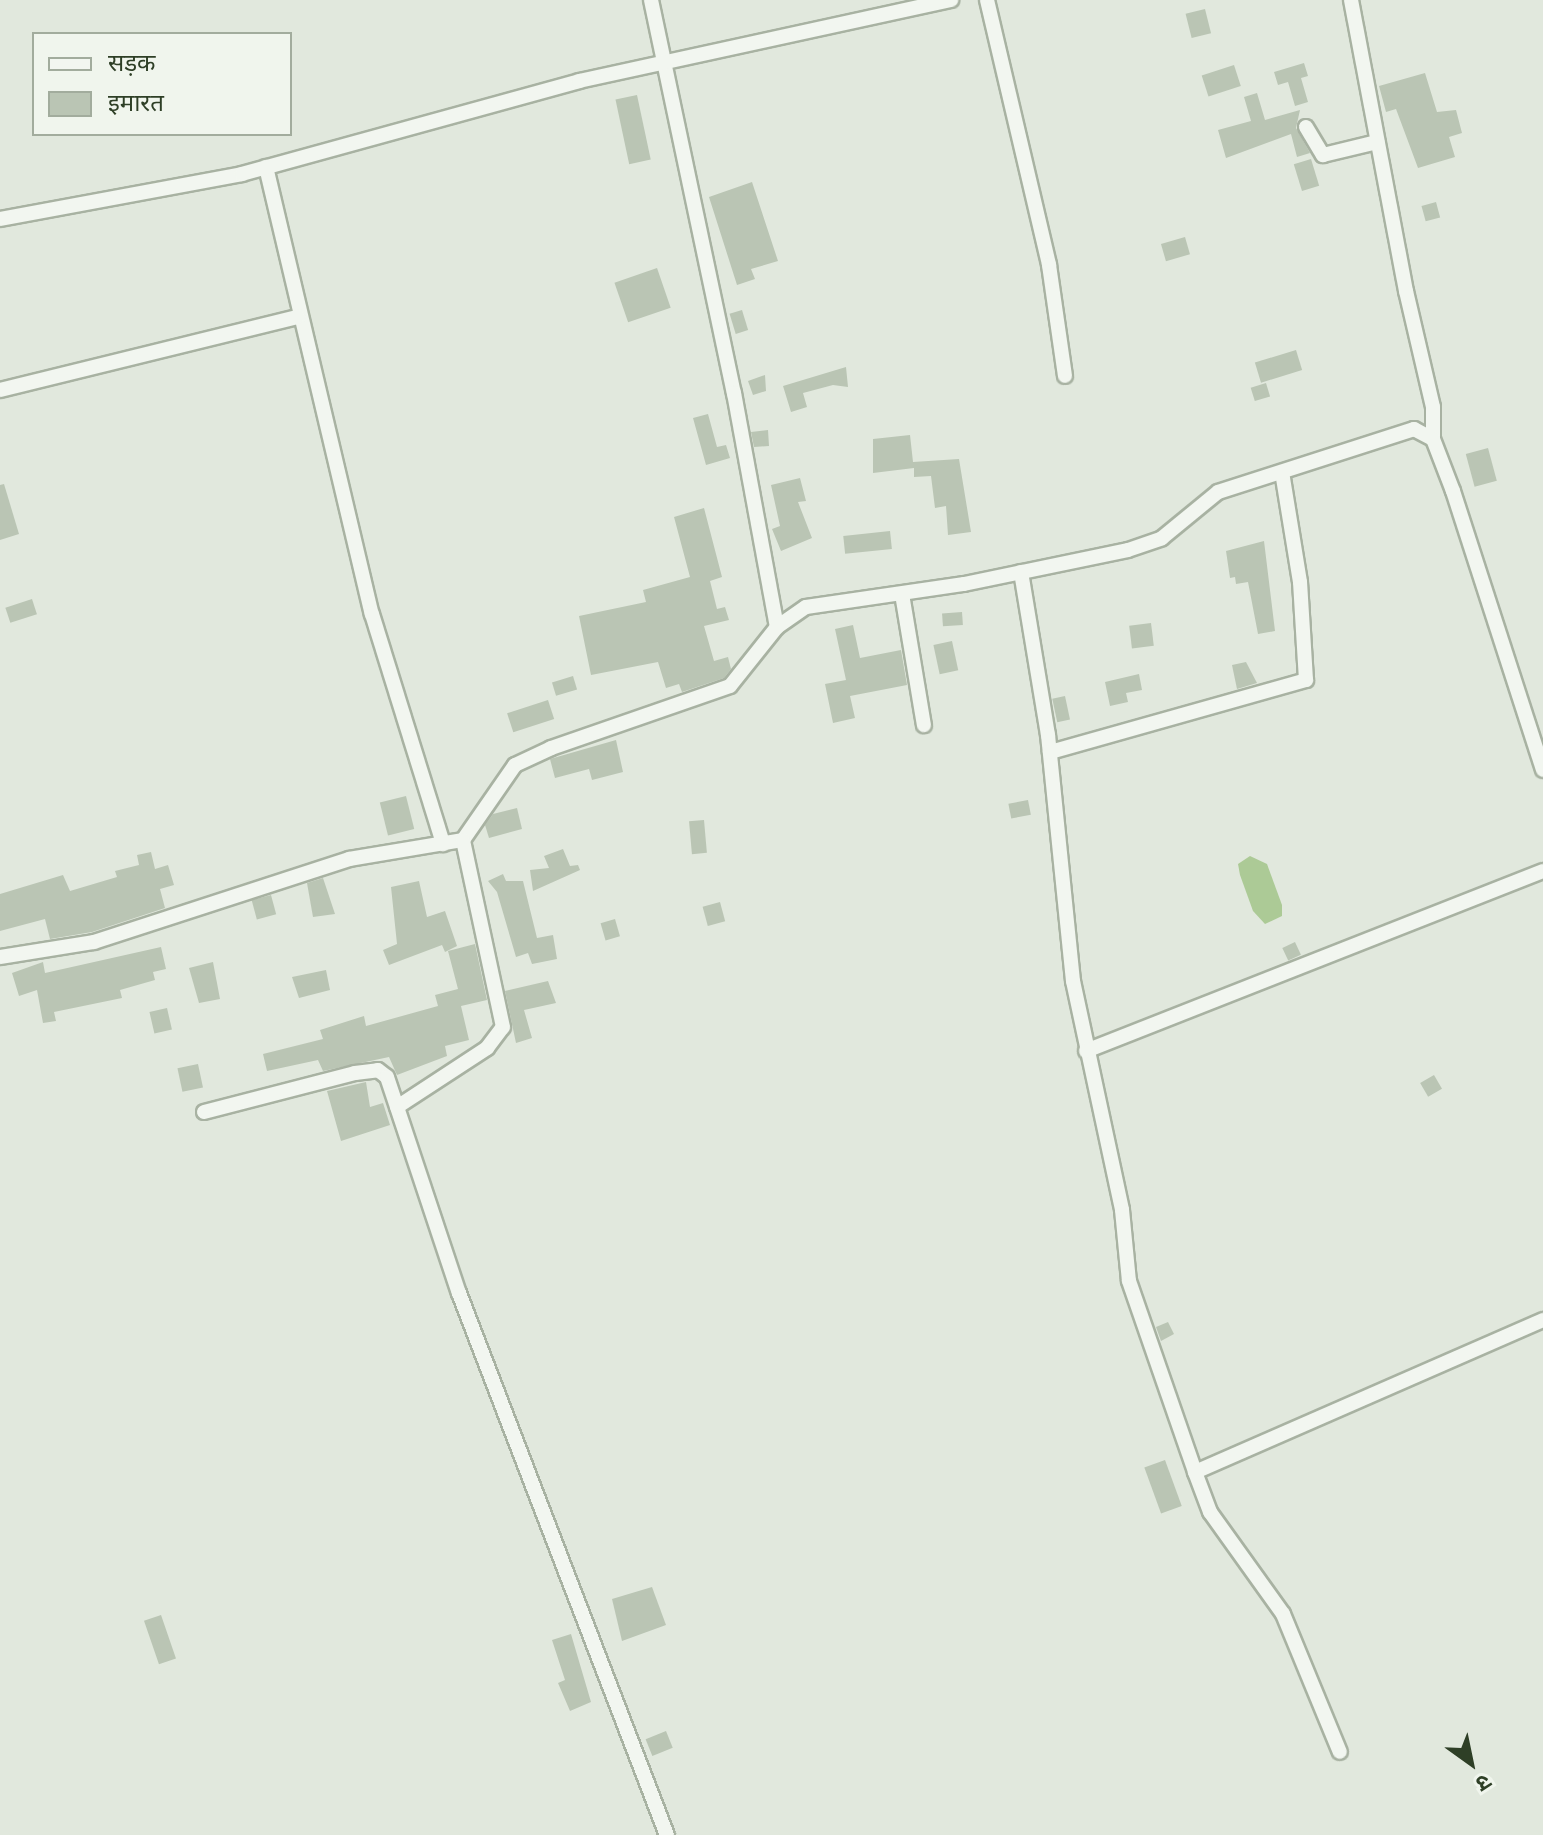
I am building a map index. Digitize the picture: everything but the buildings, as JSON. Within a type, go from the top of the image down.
[{"type":"street","points":[[651,0],[734,393],[777,627]]},
{"type":"street","points":[[0,219],[266,167],[663,61],[951,0]]},
{"type":"street","points":[[987,0],[1049,265],[1065,376]]},
{"type":"street","points":[[1351,0],[1377,142],[1433,407],[1433,439],[1543,770]]},
{"type":"street","points":[[1306,127],[1323,155],[1377,142]]},
{"type":"street","points":[[266,167],[298,317],[387,672],[443,844]]},
{"type":"street","points":[[0,390],[298,317]]},
{"type":"street","points":[[0,957],[94,942],[349,859],[463,840],[515,765],[543,751],[730,686],[777,627],[806,607],[902,594],[1021,572],[1158,540],[1200,502],[1404,430],[1424,430],[1433,439]]},
{"type":"street","points":[[1050,752],[1306,680],[1300,582],[1282,472]]},
{"type":"street","points":[[1021,572],[1050,752],[1060,884],[1086,1051],[1122,1210],[1129,1281],[1210,1512],[1283,1614],[1340,1752]]},
{"type":"street","points":[[902,594],[924,725]]},
{"type":"street","points":[[397,1107],[501,1036],[502,1013],[463,840]]},
{"type":"street","points":[[1086,1051],[1543,871]]},
{"type":"street","points":[[204,1112],[299,1085],[378,1070],[387,1077],[474,1334],[667,1835]]},
{"type":"street","points":[[1195,1472],[1543,1320]]},
{"type":"shaded area","points":[[1250,856],[1267,864],[1282,905],[1282,916],[1265,924],[1253,911],[1240,875],[1238,864]]}]
